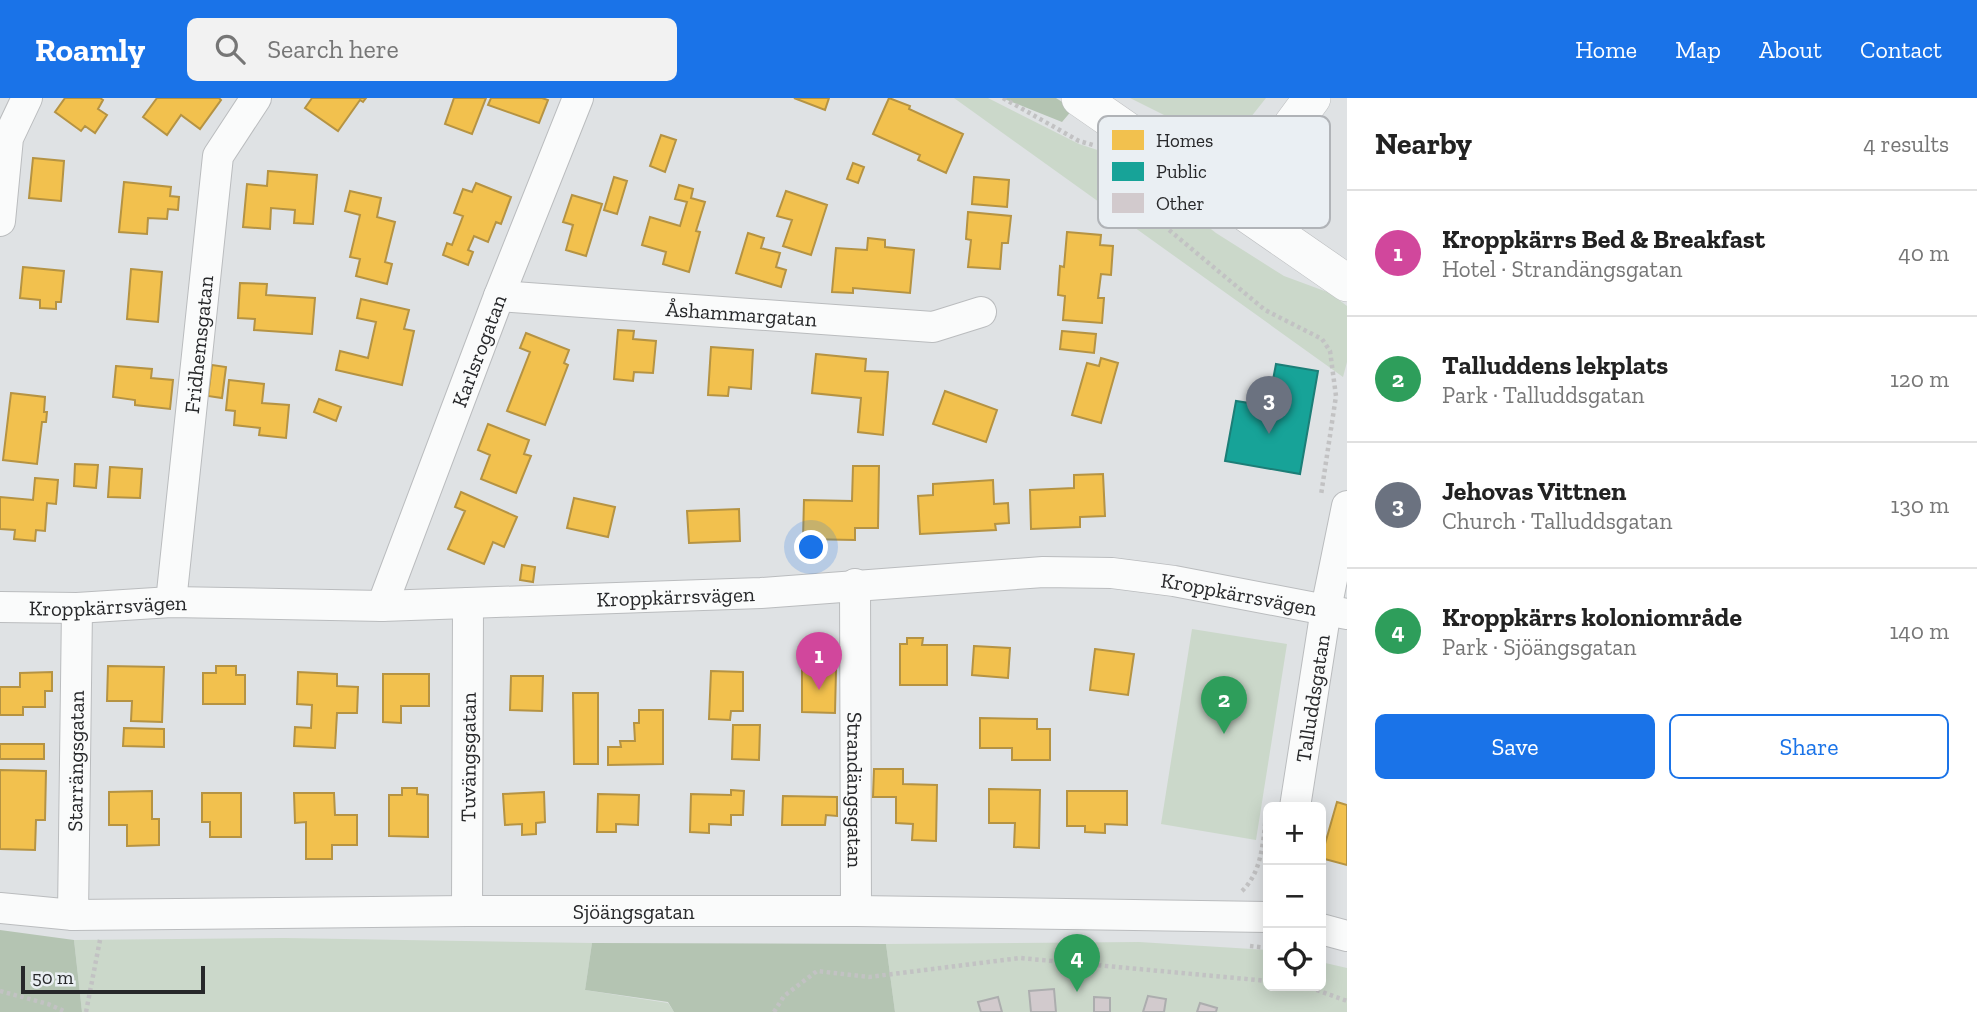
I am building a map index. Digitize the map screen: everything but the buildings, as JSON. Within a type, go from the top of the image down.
[{"type":"street","points":[[0,221],[8,138],[27,98]]},
{"type":"street","name":"Fridhemsgatan","points":[[171,603],[218,156],[256,98]]},
{"type":"street","name":"Karlsrogatan","points":[[382,606],[499,296],[578,98]]},
{"type":"street","points":[[1080,98],[1106,116]]},
{"type":"street","points":[[1299,116],[1312,98]]},
{"type":"street","points":[[1267,228],[1347,283]]},
{"type":"street","name":"Åshammargatan","points":[[499,296],[933,327],[981,313]]},
{"type":"street","name":"Talluddsgatan","points":[[1282,802],[1337,611],[1333,505]]},
{"type":"street","name":"Kroppkärrsvägen","points":[[0,607],[77,608],[171,603],[382,606],[761,593],[1044,572],[1112,573],[1174,581],[1337,611]]},
{"type":"street","name":"Strandängsgatan","points":[[855,584],[856,911]]},
{"type":"street","name":"Tuvängsgatan","points":[[467,911],[468,603]]},
{"type":"street","name":"Starrängsgatan","points":[[73,915],[77,608]]},
{"type":"street","name":"Sjöängsgatan","points":[[0,908],[73,915],[856,911],[1263,917]]},
{"type":"street","points":[[1326,930],[1347,936]]},
{"type":"path","points":[[1003,98],[1079,141],[1098,146]]},
{"type":"path","points":[[1167,228],[1265,310],[1322,339],[1330,351],[1336,396],[1333,505]]},
{"type":"path","points":[[1227,916],[1227,895],[1240,892],[1251,882],[1263,855]]},
{"type":"path","points":[[86,1012],[103,929]]},
{"type":"path","points":[[774,1012],[784,996],[817,971],[869,977],[1020,958],[1263,981]]},
{"type":"path","points":[[0,991],[65,1011]]},
{"type":"path","points":[[1319,991],[1347,1002]]},
{"type":"green space","points":[[954,98],[988,98],[1079,144],[1098,150],[1098,201]]},
{"type":"green space","points":[[1002,98],[1056,98],[1073,109],[1062,122]]},
{"type":"green space","points":[[1130,98],[1266,98],[1252,116],[1166,116]]},
{"type":"green space","points":[[1135,228],[1210,228],[1284,276],[1330,293],[1347,306],[1347,362],[1343,377]]},
{"type":"green space","points":[[1192,629],[1287,644],[1256,840],[1161,824]]},
{"type":"green space","points":[[0,930],[74,940],[82,1012],[0,1012]]},
{"type":"green space","points":[[284,938],[592,943],[585,990],[668,1003],[674,1012],[82,1012],[74,940]]},
{"type":"green space","points":[[1139,942],[1263,950],[1263,991],[1326,991],[1326,963],[1347,968],[1347,1012],[895,1012],[886,944]]},
{"type":"green space","points":[[592,943],[886,944],[895,1012],[674,1012],[668,1002],[585,990]]},
{"type":"place","name":"Jehovas Vittnen","points":[[1269,434]]},
{"type":"place","name":"Kroppkärrs Bed & Breakfast","points":[[819,690]]},
{"type":"place","name":"Talluddens lekplats","points":[[1224,734]]},
{"type":"place","name":"Kroppkärrs koloniområde","points":[[1077,992]]}]
